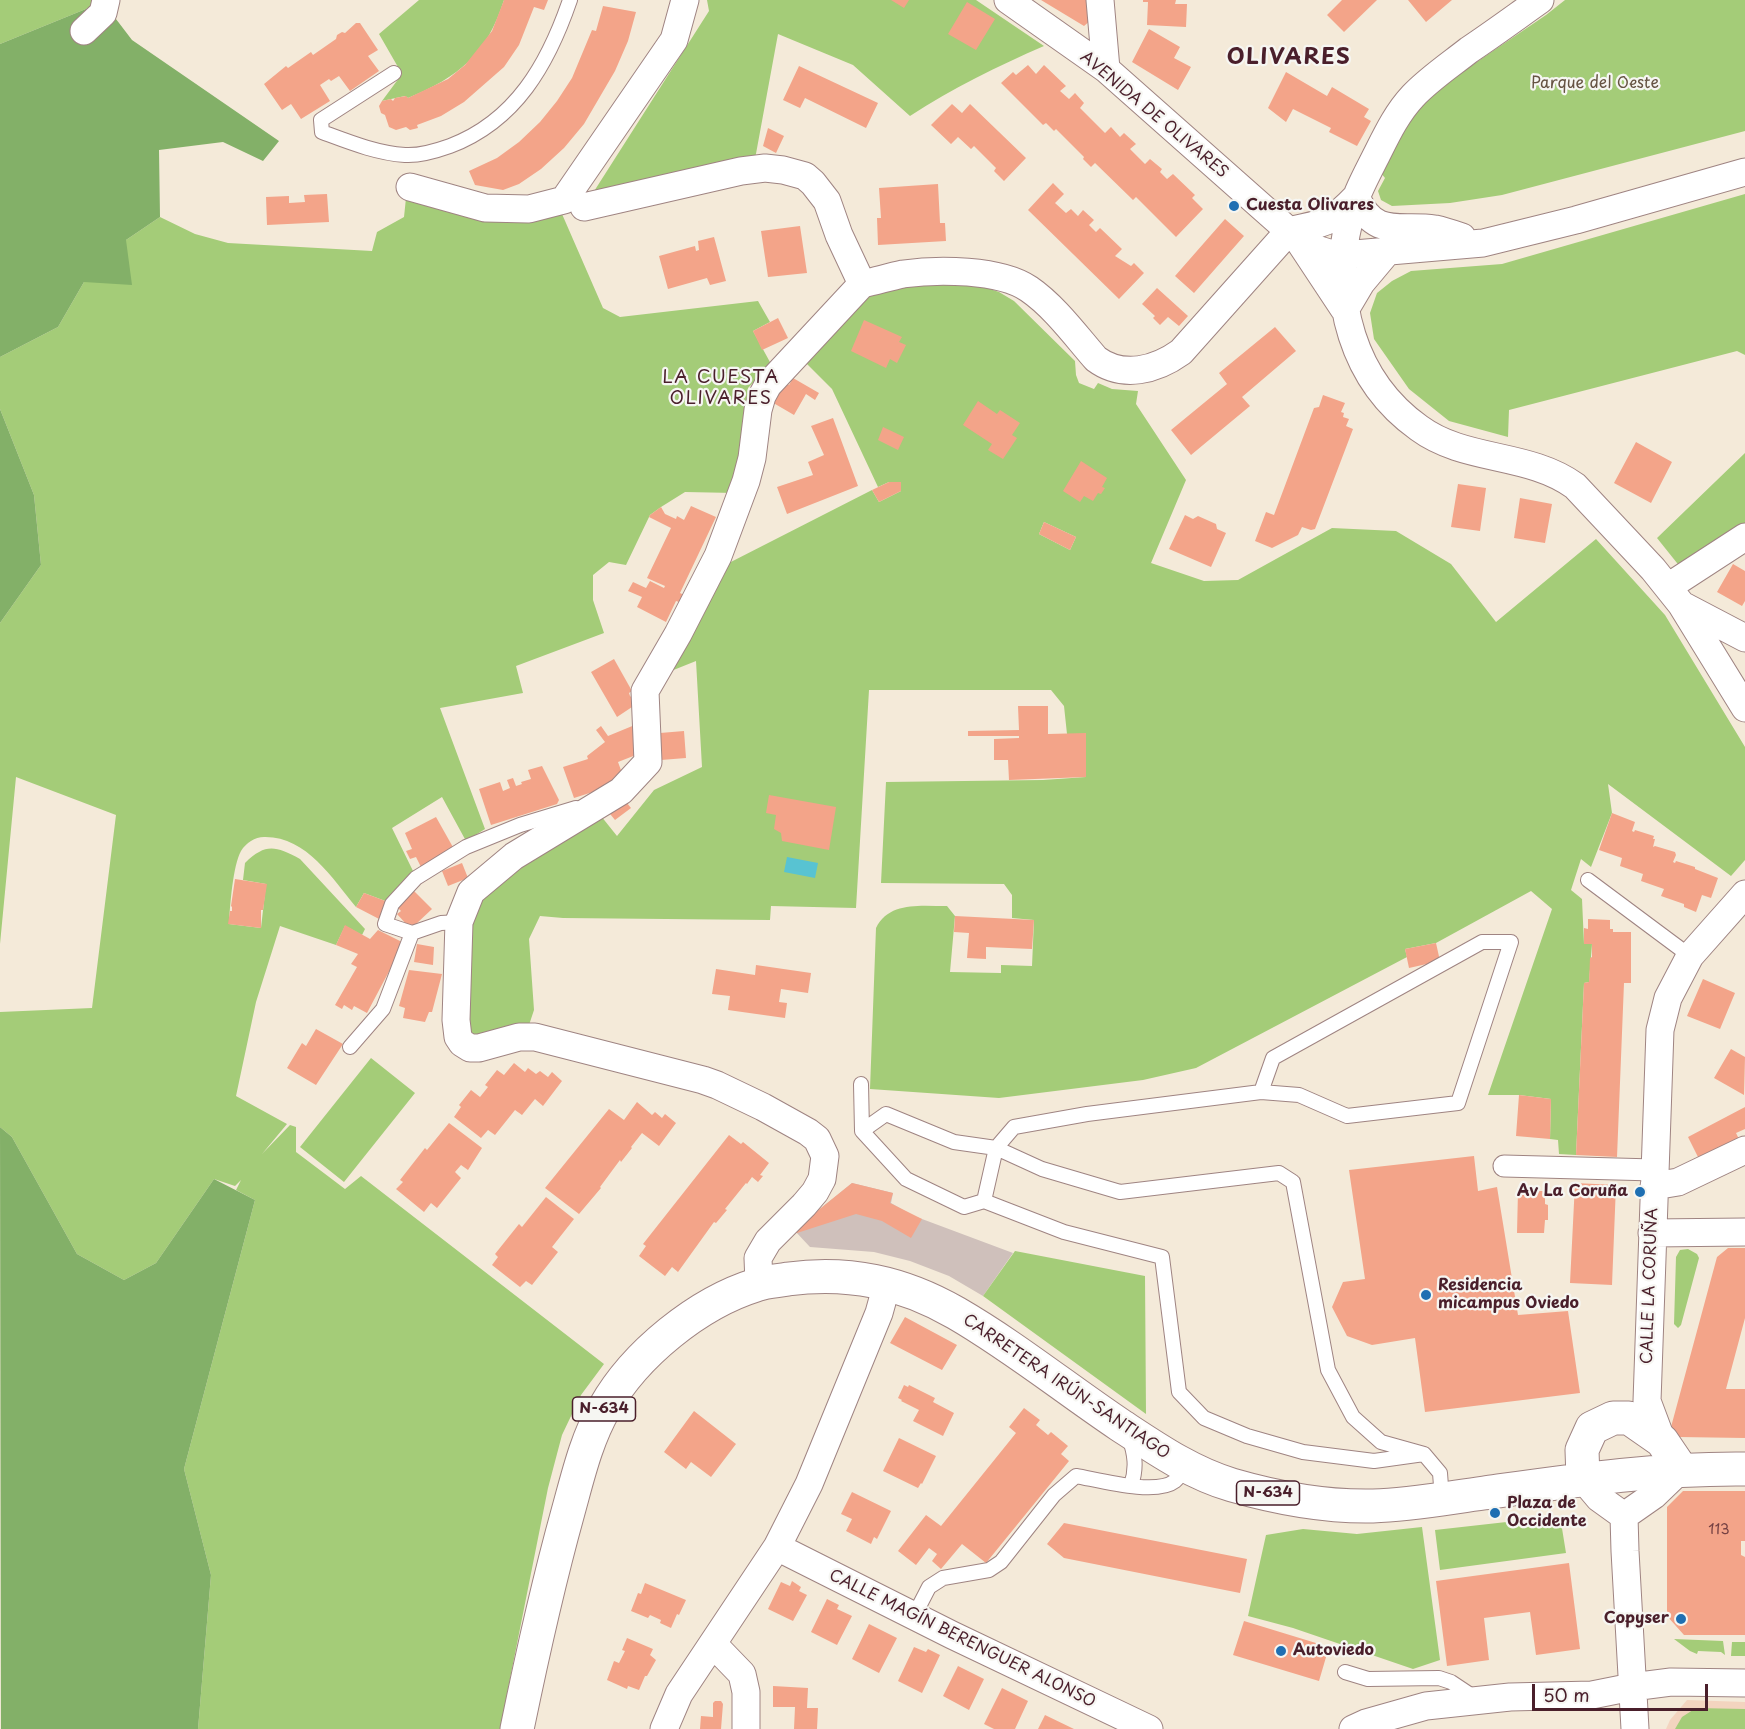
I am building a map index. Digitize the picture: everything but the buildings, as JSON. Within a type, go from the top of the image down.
[{"type":"highway","name":"CARRETERA IRÚN-SANTIAGO","points":[[517,1729],[555,1557],[586,1446],[605,1406],[621,1383],[656,1344],[704,1309],[759,1283],[827,1275],[857,1277],[887,1284],[952,1311],[988,1333],[1168,1457],[1228,1484],[1286,1497],[1330,1504],[1374,1506],[1681,1469],[1745,1469]]},
{"type":"highway","points":[[1583,1479],[1582,1450],[1592,1428],[1638,1410],[1681,1469]]},
{"type":"street","points":[[84,31],[103,13],[106,0]]},
{"type":"street","points":[[410,187],[485,208],[529,209],[564,200],[674,40],[685,0]]},
{"type":"street","name":"AVENIDA DE OLIVARES","points":[[1008,0],[1106,69],[1292,233]]},
{"type":"street","points":[[1100,0],[1106,69]]},
{"type":"street","points":[[1528,4],[1412,97],[1398,116],[1356,197],[1348,222],[1343,255],[1342,288],[1345,310],[1354,342],[1375,384],[1404,417],[1433,438],[1472,452],[1525,463],[1563,478],[1575,486],[1675,596],[1745,708]]},
{"type":"street","points":[[584,207],[741,171],[765,168],[805,176],[822,192],[862,284]]},
{"type":"street","points":[[1292,233],[1313,248],[1343,255],[1483,243],[1576,220],[1745,172]]},
{"type":"street","points":[[759,1283],[758,1258],[768,1241],[815,1192],[822,1179],[825,1156],[817,1139],[772,1112],[717,1085],[604,1054],[527,1037],[509,1039],[480,1048],[470,1048],[462,1043],[458,1037],[456,1020],[459,922],[471,892],[514,856],[621,791],[648,762],[645,691],[678,634],[713,566],[731,524],[752,458],[762,396],[768,385],[862,284],[903,274],[927,272],[997,275],[1029,289],[1044,302],[1096,359],[1106,366],[1145,370],[1168,362],[1181,352],[1292,233],[1320,225],[1337,216],[1356,197]]},
{"type":"street","points":[[1356,197],[1362,208],[1380,225],[1396,229],[1435,229],[1483,243]]},
{"type":"street","points":[[1292,233],[1345,310]]},
{"type":"street","points":[[1345,310],[1361,283],[1387,252]]},
{"type":"street","points":[[1675,596],[1745,537]]},
{"type":"street","points":[[1675,596],[1745,638]]},
{"type":"street","points":[[1724,674],[1745,657]]},
{"type":"street","name":"CALLE LA CORUÑA","points":[[1638,1410],[1652,1233],[1660,1030],[1668,998],[1690,956],[1745,894]]},
{"type":"street","points":[[1504,1166],[1678,1182],[1745,1150]]},
{"type":"street","points":[[1652,1233],[1745,1232]]},
{"type":"street","points":[[664,1729],[679,1694],[777,1547],[809,1484],[879,1313],[887,1284]]},
{"type":"street","points":[[1624,1516],[1654,1495],[1681,1469]]},
{"type":"street","points":[[1583,1479],[1599,1498],[1624,1516]]},
{"type":"street","points":[[1624,1516],[1635,1729]]},
{"type":"street","name":"CALLE MAGÍN BERENGUER ALONSO","points":[[777,1547],[1149,1729]]},
{"type":"street","points":[[713,1644],[742,1674],[746,1692],[746,1729]]},
{"type":"street","points":[[1353,1729],[1366,1723],[1426,1706],[1510,1697],[1592,1695],[1671,1682],[1745,1683]]},
{"type":"lane","points":[[394,73],[321,120],[322,132],[364,148],[407,155],[437,151],[470,138],[494,123],[516,101],[537,73],[554,44],[570,0]]},
{"type":"lane","points":[[459,922],[441,923],[412,933],[385,924],[392,904],[416,878],[466,847],[520,825],[575,808],[593,808]]},
{"type":"lane","points":[[1588,880],[1690,956]]},
{"type":"lane","points":[[350,1047],[383,1009],[412,933]]},
{"type":"lane","points":[[984,1201],[996,1149],[1014,1127],[1087,1114],[1261,1092],[1299,1095],[1347,1116],[1458,1103],[1510,942],[1482,942],[1273,1058],[1261,1092]]},
{"type":"lane","points":[[861,1084],[862,1131],[906,1179],[964,1207],[984,1201],[1064,1232],[1162,1257],[1179,1392],[1204,1418],[1247,1436],[1303,1452],[1374,1461],[1424,1454]]},
{"type":"lane","points":[[862,1131],[886,1114],[954,1142],[996,1149],[1042,1169],[1120,1192],[1279,1173],[1293,1182],[1328,1370],[1353,1417],[1381,1442],[1424,1454],[1440,1473],[1442,1499]]},
{"type":"lane","points":[[1127,1429],[1135,1454],[1135,1474],[1131,1485]]},
{"type":"lane","points":[[914,1616],[929,1587],[944,1578],[989,1570],[1001,1562],[1054,1495],[1076,1476],[1157,1487],[1174,1482],[1187,1465]]},
{"type":"lane","points":[[1345,1672],[1368,1679],[1439,1678],[1451,1682],[1480,1701]]},
{"type":"shaded area","points":[[852,1183],[893,1193],[891,1203],[914,1216],[1013,1253],[983,1296],[949,1276],[910,1261],[874,1252],[810,1247],[795,1229]]},
{"type":"shaded area","points":[[1687,1700],[1745,1702],[1745,1729],[1666,1729],[1670,1720]]},
{"type":"green space","points":[[0,0],[103,0],[103,2],[0,44]]},
{"type":"green space","points":[[419,0],[504,0],[497,19],[480,49],[456,72],[408,98],[405,96],[382,101],[402,74],[379,34]]},
{"type":"green space","points":[[707,0],[976,0],[1044,46],[976,78],[910,116],[853,65],[778,34],[753,170],[584,207],[709,11]]},
{"type":"green space","name":"Parque del Oeste","points":[[1565,0],[1745,0],[1745,131],[1502,195],[1450,203],[1392,206],[1381,200],[1378,191],[1385,178],[1381,173],[1410,119],[1437,89]]},
{"type":"green space","points":[[103,2],[132,40],[279,141],[263,161],[223,142],[159,150],[160,217],[126,240],[132,285],[84,282],[58,327],[0,357],[0,44]]},
{"type":"green space","points":[[1745,194],[1745,355],[1737,351],[1509,410],[1508,437],[1449,421],[1409,389],[1374,339],[1370,313],[1377,293],[1392,281],[1411,271],[1502,264]]},
{"type":"green space","points":[[406,198],[562,214],[603,308],[620,317],[758,301],[770,322],[753,331],[771,364],[748,388],[745,445],[735,493],[685,492],[650,515],[626,565],[609,562],[593,575],[593,600],[604,633],[516,666],[523,693],[440,708],[485,829],[466,841],[442,797],[392,828],[413,871],[388,902],[364,893],[356,907],[317,861],[293,843],[279,839],[257,838],[245,845],[238,857],[232,886],[229,924],[261,928],[266,884],[243,880],[245,863],[259,852],[277,849],[300,859],[365,929],[362,935],[345,926],[336,945],[280,926],[256,1002],[236,1096],[287,1124],[262,1154],[290,1125],[296,1127],[296,1152],[345,1189],[361,1176],[604,1364],[581,1395],[562,1435],[548,1488],[500,1729],[198,1729],[211,1575],[184,1469],[255,1200],[236,1190],[241,1180],[235,1186],[214,1179],[156,1263],[124,1280],[77,1254],[12,1137],[0,1127],[0,1012],[92,1008],[116,815],[16,777],[0,944],[0,623],[41,565],[34,495],[0,409],[0,357],[58,327],[84,282],[126,240],[160,217],[195,234],[228,243],[372,251],[377,232],[404,217]]},
{"type":"green space","points":[[969,282],[999,292],[1014,301],[1075,361],[1079,383],[1094,389],[1098,383],[1112,389],[1138,391],[1136,404],[1186,480],[1151,563],[1204,581],[1238,580],[1332,528],[1396,531],[1451,564],[1496,622],[1596,539],[1665,615],[1745,747],[1745,860],[1731,876],[1608,784],[1612,813],[1591,867],[1581,859],[1571,890],[1582,899],[1584,944],[1592,944],[1589,982],[1584,983],[1576,1155],[1559,1154],[1558,1140],[1550,1139],[1551,1099],[1519,1095],[1488,1095],[1552,909],[1531,891],[1436,943],[1405,949],[1407,957],[1196,1068],[1143,1080],[999,1098],[870,1089],[876,928],[889,913],[907,907],[947,906],[955,916],[950,972],[1001,973],[1001,965],[1032,966],[1034,920],[1012,918],[1012,895],[1004,884],[881,883],[886,782],[1043,780],[1086,777],[1086,734],[1067,734],[1064,706],[1051,690],[869,690],[856,908],[771,906],[770,920],[540,916],[529,939],[534,1010],[529,1025],[475,1036],[470,1033],[468,1026],[469,928],[475,907],[508,874],[601,816],[617,836],[654,790],[702,767],[696,661],[661,675],[723,566],[872,490],[879,502],[901,491],[900,482],[889,482],[878,487],[832,389],[800,357],[830,332],[834,334],[850,308],[872,293],[903,283]],"holes":[[[1044,522],[1076,537],[1070,550],[1039,534]]]},
{"type":"green space","points":[[0,409],[34,495],[41,565],[0,623]]},
{"type":"green space","points":[[1745,453],[1745,531],[1681,568],[1657,538]]},
{"type":"green space","points":[[371,1058],[415,1093],[344,1182],[300,1147]]},
{"type":"green space","points":[[0,1127],[12,1137],[77,1254],[124,1280],[156,1263],[214,1179],[255,1200],[184,1469],[211,1575],[198,1729],[1,1729]]},
{"type":"green space","points":[[1688,1249],[1697,1254],[1699,1258],[1681,1325],[1678,1328],[1674,1324],[1676,1257],[1680,1250]]},
{"type":"green space","points":[[1015,1251],[1145,1276],[1146,1414],[983,1296]]},
{"type":"green space","points":[[1560,1516],[1566,1553],[1440,1570],[1435,1530]]},
{"type":"green space","points":[[1422,1527],[1440,1660],[1413,1669],[1293,1628],[1248,1616],[1266,1535],[1303,1529],[1357,1534]]},
{"type":"green space","points":[[1674,1639],[1723,1641],[1725,1655],[1721,1652],[1698,1651],[1697,1654]]},
{"type":"green space","points":[[1732,1642],[1745,1642],[1745,1656],[1731,1656]]},
{"type":"green space","points":[[1696,1708],[1745,1709],[1745,1729],[1675,1729],[1682,1717]]},
{"type":"water","points":[[787,857],[818,863],[815,878],[784,872]]},
{"type":"place","name":"Cuesta Olivares","points":[[1234,206]]},
{"type":"place","name":"Av La Coruña","points":[[1640,1192]]},
{"type":"place","name":"Residencia micampus Oviedo","points":[[1426,1295]]},
{"type":"place","name":"Plaza de Occidente","points":[[1495,1513]]},
{"type":"place","name":"Copyser","points":[[1681,1619]]},
{"type":"place","name":"Autoviedo","points":[[1281,1651]]},
{"type":"district","name":"OLIVARES","points":[[1289,58]]},
{"type":"district","name":"LA CUESTA OLIVARES","points":[[721,388]]}]
